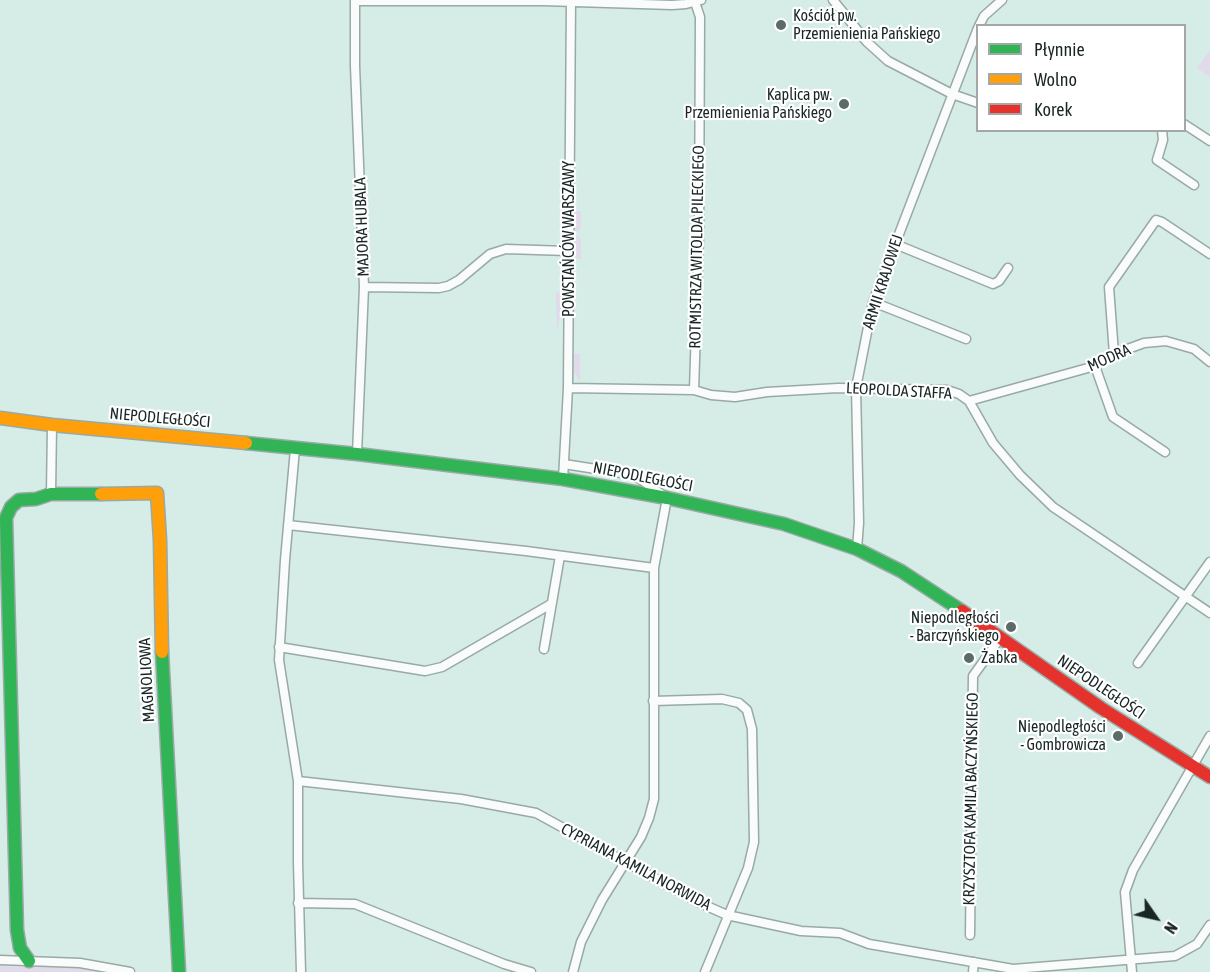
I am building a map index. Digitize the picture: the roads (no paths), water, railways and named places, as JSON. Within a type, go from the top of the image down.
[{"type":"street","points":[[355,0],[571,1],[677,5],[698,1]]},
{"type":"street","name":"MAJORA HUBALA","points":[[355,0],[355,66],[364,287],[357,454]]},
{"type":"street","points":[[833,0],[879,54],[903,70],[952,94],[976,101]]},
{"type":"street","name":"ARMII KRAJOWEJ","points":[[980,24],[984,16],[1002,0]]},
{"type":"street","name":"POWSTAŃCÓW WARSZAWY","points":[[563,479],[568,388],[571,1]]},
{"type":"street","name":"ROTMISTRZA WITOLDA PILECKIEGO","points":[[694,390],[699,235],[700,17],[698,1]]},
{"type":"street","name":"ARMII KRAJOWEJ","points":[[856,549],[860,523],[856,388],[873,303],[976,32]]},
{"type":"street","points":[[1186,125],[1210,141]]},
{"type":"street","points":[[1162,132],[1163,140],[1157,160],[1194,185]]},
{"type":"street","points":[[1114,354],[1109,287],[1156,220],[1210,254]]},
{"type":"street","points":[[895,244],[993,284],[999,282],[1008,268]]},
{"type":"street","points":[[364,287],[439,288],[459,280],[490,254],[506,249],[568,251]]},
{"type":"street","points":[[873,303],[966,339]]},
{"type":"street","name":"MODRA","points":[[969,401],[1095,366],[1114,354],[1144,343],[1166,341],[1194,349],[1210,362]]},
{"type":"street","points":[[1095,366],[1113,417],[1165,452]]},
{"type":"street","name":"LEOPOLDA STAFFA","points":[[568,388],[694,390],[711,395],[735,397],[767,392],[838,388],[947,390],[959,394],[969,401],[993,443],[1020,475],[1053,507],[1210,613]]},
{"type":"street","name":"NIEPODLEGŁOŚCI","points":[[0,418],[357,454],[563,479],[668,498],[814,532],[901,571],[1001,637],[1101,708],[1210,777]]},
{"type":"street","points":[[51,494],[52,425]]},
{"type":"street","points":[[295,449],[279,660],[298,781],[298,903],[301,972]]},
{"type":"street","points":[[564,464],[628,474],[640,479],[668,498],[654,568],[654,799],[649,818],[581,942],[573,972]]},
{"type":"street","name":"MAGNOLIOWA","points":[[29,961],[20,948],[17,930],[6,518],[11,507],[19,500],[36,499],[51,494],[157,493],[162,681],[168,748],[178,972]]},
{"type":"street","points":[[288,525],[654,568]]},
{"type":"street","points":[[544,649],[560,556]]},
{"type":"street","points":[[1138,663],[1210,562]]},
{"type":"street","points":[[279,648],[425,670],[442,667],[551,604]]},
{"type":"street","name":"KRZYSZTOFA KAMILA BACZYŃSKIEGO","points":[[970,935],[973,676],[1001,637]]},
{"type":"street","points":[[653,701],[722,699],[739,702],[747,710],[752,729],[754,842],[748,868],[705,972]]},
{"type":"street","points":[[1132,972],[1125,892],[1133,870],[1210,736]]},
{"type":"street","name":"CYPRIANA KAMILA NORWIDA","points":[[298,781],[461,799],[536,813],[700,903],[727,915],[801,931],[840,933],[869,945],[1013,969],[1174,956],[1197,944],[1210,926]]},
{"type":"street","points":[[298,903],[355,904],[504,964],[531,972]]},
{"type":"street","points":[[0,960],[80,963],[130,972]]},
{"type":"street","points":[[973,972],[974,962]]},
{"type":"place","name":"Kościół pw. Przemienienia Pańskiego","points":[[781,25]]},
{"type":"place","name":"Kaplica pw. Przemienienia Pańskiego","points":[[844,104]]},
{"type":"place","name":"Niepodległości - Barczyńskiego","points":[[1011,627]]},
{"type":"place","name":"Żabka","points":[[969,658]]},
{"type":"place","name":"Niepodległości - Gombrowicza","points":[[1118,736]]}]
